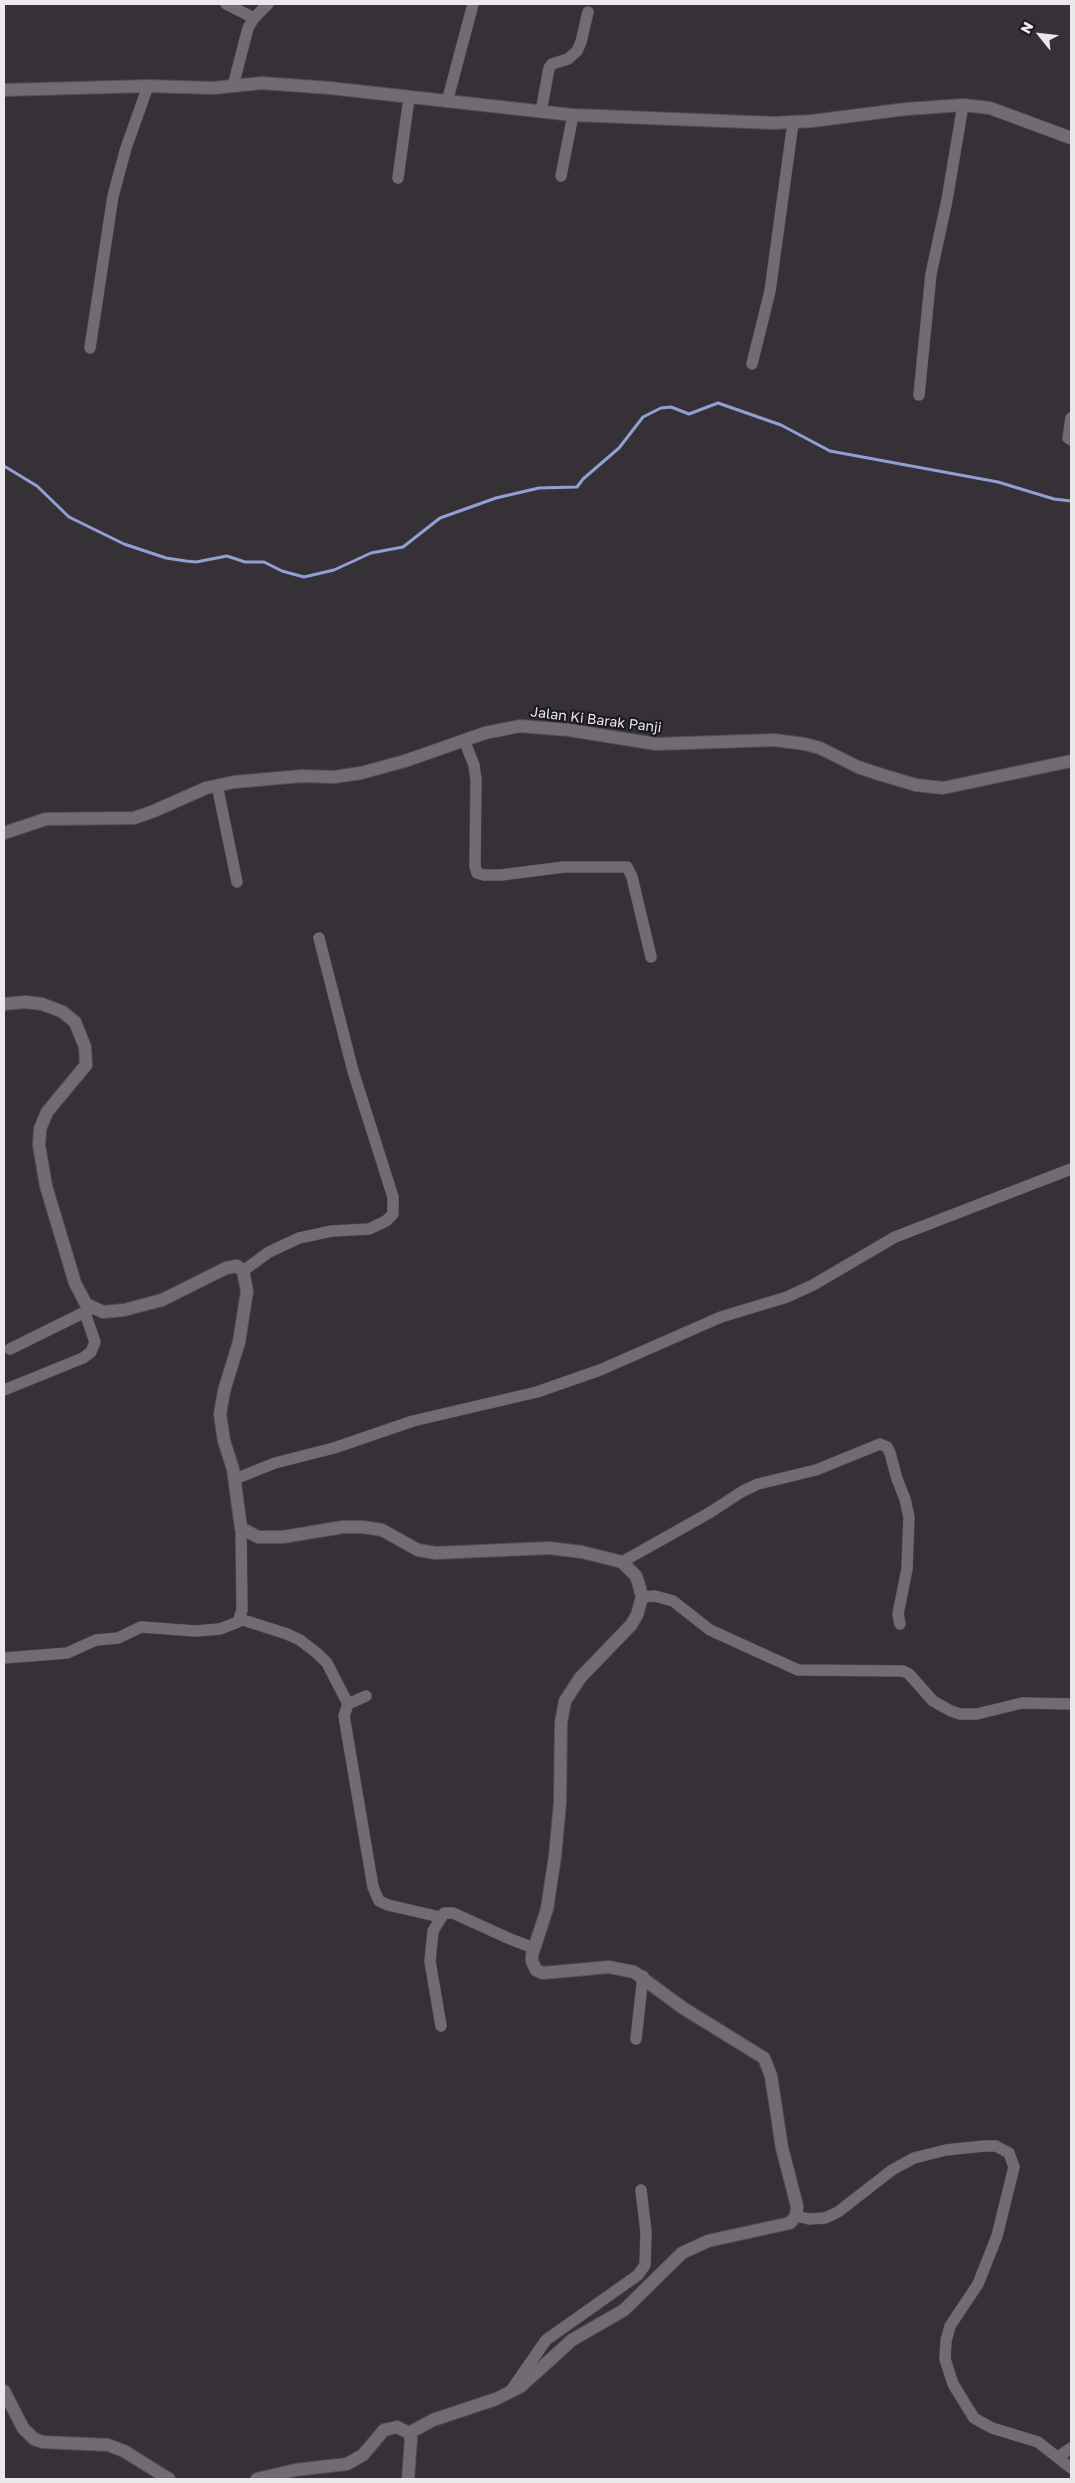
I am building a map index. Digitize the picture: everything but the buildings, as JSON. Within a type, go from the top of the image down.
[{"type":"street","points":[[226,4],[254,18]]},
{"type":"street","points":[[232,86],[244,41],[254,18],[268,4]]},
{"type":"street","points":[[447,102],[473,4]]},
{"type":"street","points":[[541,112],[549,68],[552,64],[568,60],[577,51],[588,12]]},
{"type":"street","points":[[4,90],[232,86],[262,83],[573,115],[792,123],[906,109],[963,105],[990,108],[1071,138]]},
{"type":"street","points":[[90,348],[112,196],[126,148],[148,86]]},
{"type":"street","points":[[398,178],[409,98]]},
{"type":"street","points":[[919,395],[931,274],[947,200],[963,105]]},
{"type":"street","points":[[561,176],[573,115]]},
{"type":"street","points":[[752,364],[770,291],[792,123]]},
{"type":"street","points":[[1071,418],[1068,438],[1071,440]]},
{"type":"street","name":"Jalan Ki Barak Panji","points":[[4,833],[46,819],[134,818],[218,785],[278,778],[349,776],[405,761],[485,733],[520,726],[569,730],[656,744],[774,740],[820,748],[858,767],[882,775],[916,784],[943,788],[1071,761]]},
{"type":"street","points":[[464,740],[474,765],[476,780],[475,866],[477,873],[484,876],[501,876],[564,866],[627,867],[632,878],[651,957]]},
{"type":"street","points":[[218,785],[236,882]]},
{"type":"street","points":[[243,1271],[269,1252],[299,1238],[332,1231],[369,1230],[386,1221],[393,1214],[393,1197],[353,1071],[319,938]]},
{"type":"street","points":[[4,1004],[25,1002],[42,1004],[63,1012],[75,1022],[85,1047],[86,1065],[47,1112],[40,1129],[38,1145],[46,1186],[74,1282],[88,1311],[95,1342],[91,1352],[83,1358],[4,1390]]},
{"type":"street","points":[[235,1479],[276,1463],[334,1448],[413,1421],[537,1392],[600,1370],[720,1317],[788,1297],[813,1286],[895,1237],[1071,1169]]},
{"type":"street","points":[[4,1658],[67,1653],[96,1640],[118,1638],[141,1627],[196,1631],[220,1629],[238,1622],[240,1619],[241,1528],[235,1479],[224,1441],[220,1408],[239,1342],[247,1291],[243,1271],[237,1266],[226,1268],[162,1300],[143,1306],[112,1311],[88,1311],[10,1348]]},
{"type":"street","points":[[622,1562],[750,1488],[816,1470],[880,1444],[887,1447],[890,1453],[896,1479],[905,1499],[909,1517],[908,1569],[898,1614],[900,1624]]},
{"type":"street","points":[[241,1528],[258,1537],[283,1537],[343,1527],[363,1527],[382,1530],[418,1550],[436,1553],[549,1548],[599,1555],[622,1562],[636,1576],[642,1597],[637,1615],[631,1625],[580,1678],[565,1701],[561,1723],[560,1803],[555,1856],[547,1909],[532,1954],[534,1965],[536,1970],[543,1973],[609,1967],[629,1970],[643,1976],[670,2000],[764,2058],[771,2076],[782,2148],[797,2206],[796,2216],[790,2224],[708,2241],[682,2253],[624,2310],[572,2340],[520,2387],[432,2420],[409,2433]]},
{"type":"street","points":[[642,1597],[655,1596],[673,1601],[710,1630],[773,1656],[798,1670],[903,1672],[909,1674],[933,1701],[960,1714],[977,1714],[1022,1703],[1071,1704]]},
{"type":"street","points":[[240,1619],[300,1640],[328,1663],[348,1704],[344,1716],[366,1851],[377,1895],[380,1901],[388,1905],[440,1917]]},
{"type":"street","points":[[348,1704],[366,1696]]},
{"type":"street","points":[[441,2026],[430,1962],[433,1931],[440,1917],[449,1912],[534,1948]]},
{"type":"street","points":[[636,2039],[643,1976]]},
{"type":"street","points":[[796,2216],[809,2220],[825,2218],[838,2212],[884,2176],[914,2158],[946,2150],[984,2146],[996,2146],[1009,2153],[1014,2167],[997,2236],[978,2284],[954,2317],[946,2341],[946,2359],[953,2384],[974,2418],[992,2428],[1038,2442],[1071,2468]]},
{"type":"street","points":[[510,2392],[546,2340],[638,2276],[645,2265],[646,2232],[640,2190]]},
{"type":"street","points":[[4,2391],[22,2428],[34,2439],[43,2442],[108,2446],[124,2450],[169,2479]]},
{"type":"street","points":[[257,2479],[295,2470],[347,2464],[363,2455],[384,2430],[397,2428],[409,2433]]},
{"type":"street","points":[[408,2479],[411,2448],[409,2433]]},
{"type":"street","points":[[1058,2457],[1071,2448]]},
{"type":"waterway","points":[[4,466],[37,486],[69,517],[124,544],[166,558],[186,561],[196,562],[227,556],[245,562],[264,562],[282,571],[304,577],[334,570],[371,553],[403,547],[440,518],[496,498],[539,488],[577,487],[583,479],[619,448],[643,417],[661,408],[671,407],[689,414],[718,403],[781,425],[830,451],[998,482],[1054,499],[1071,501]]}]
